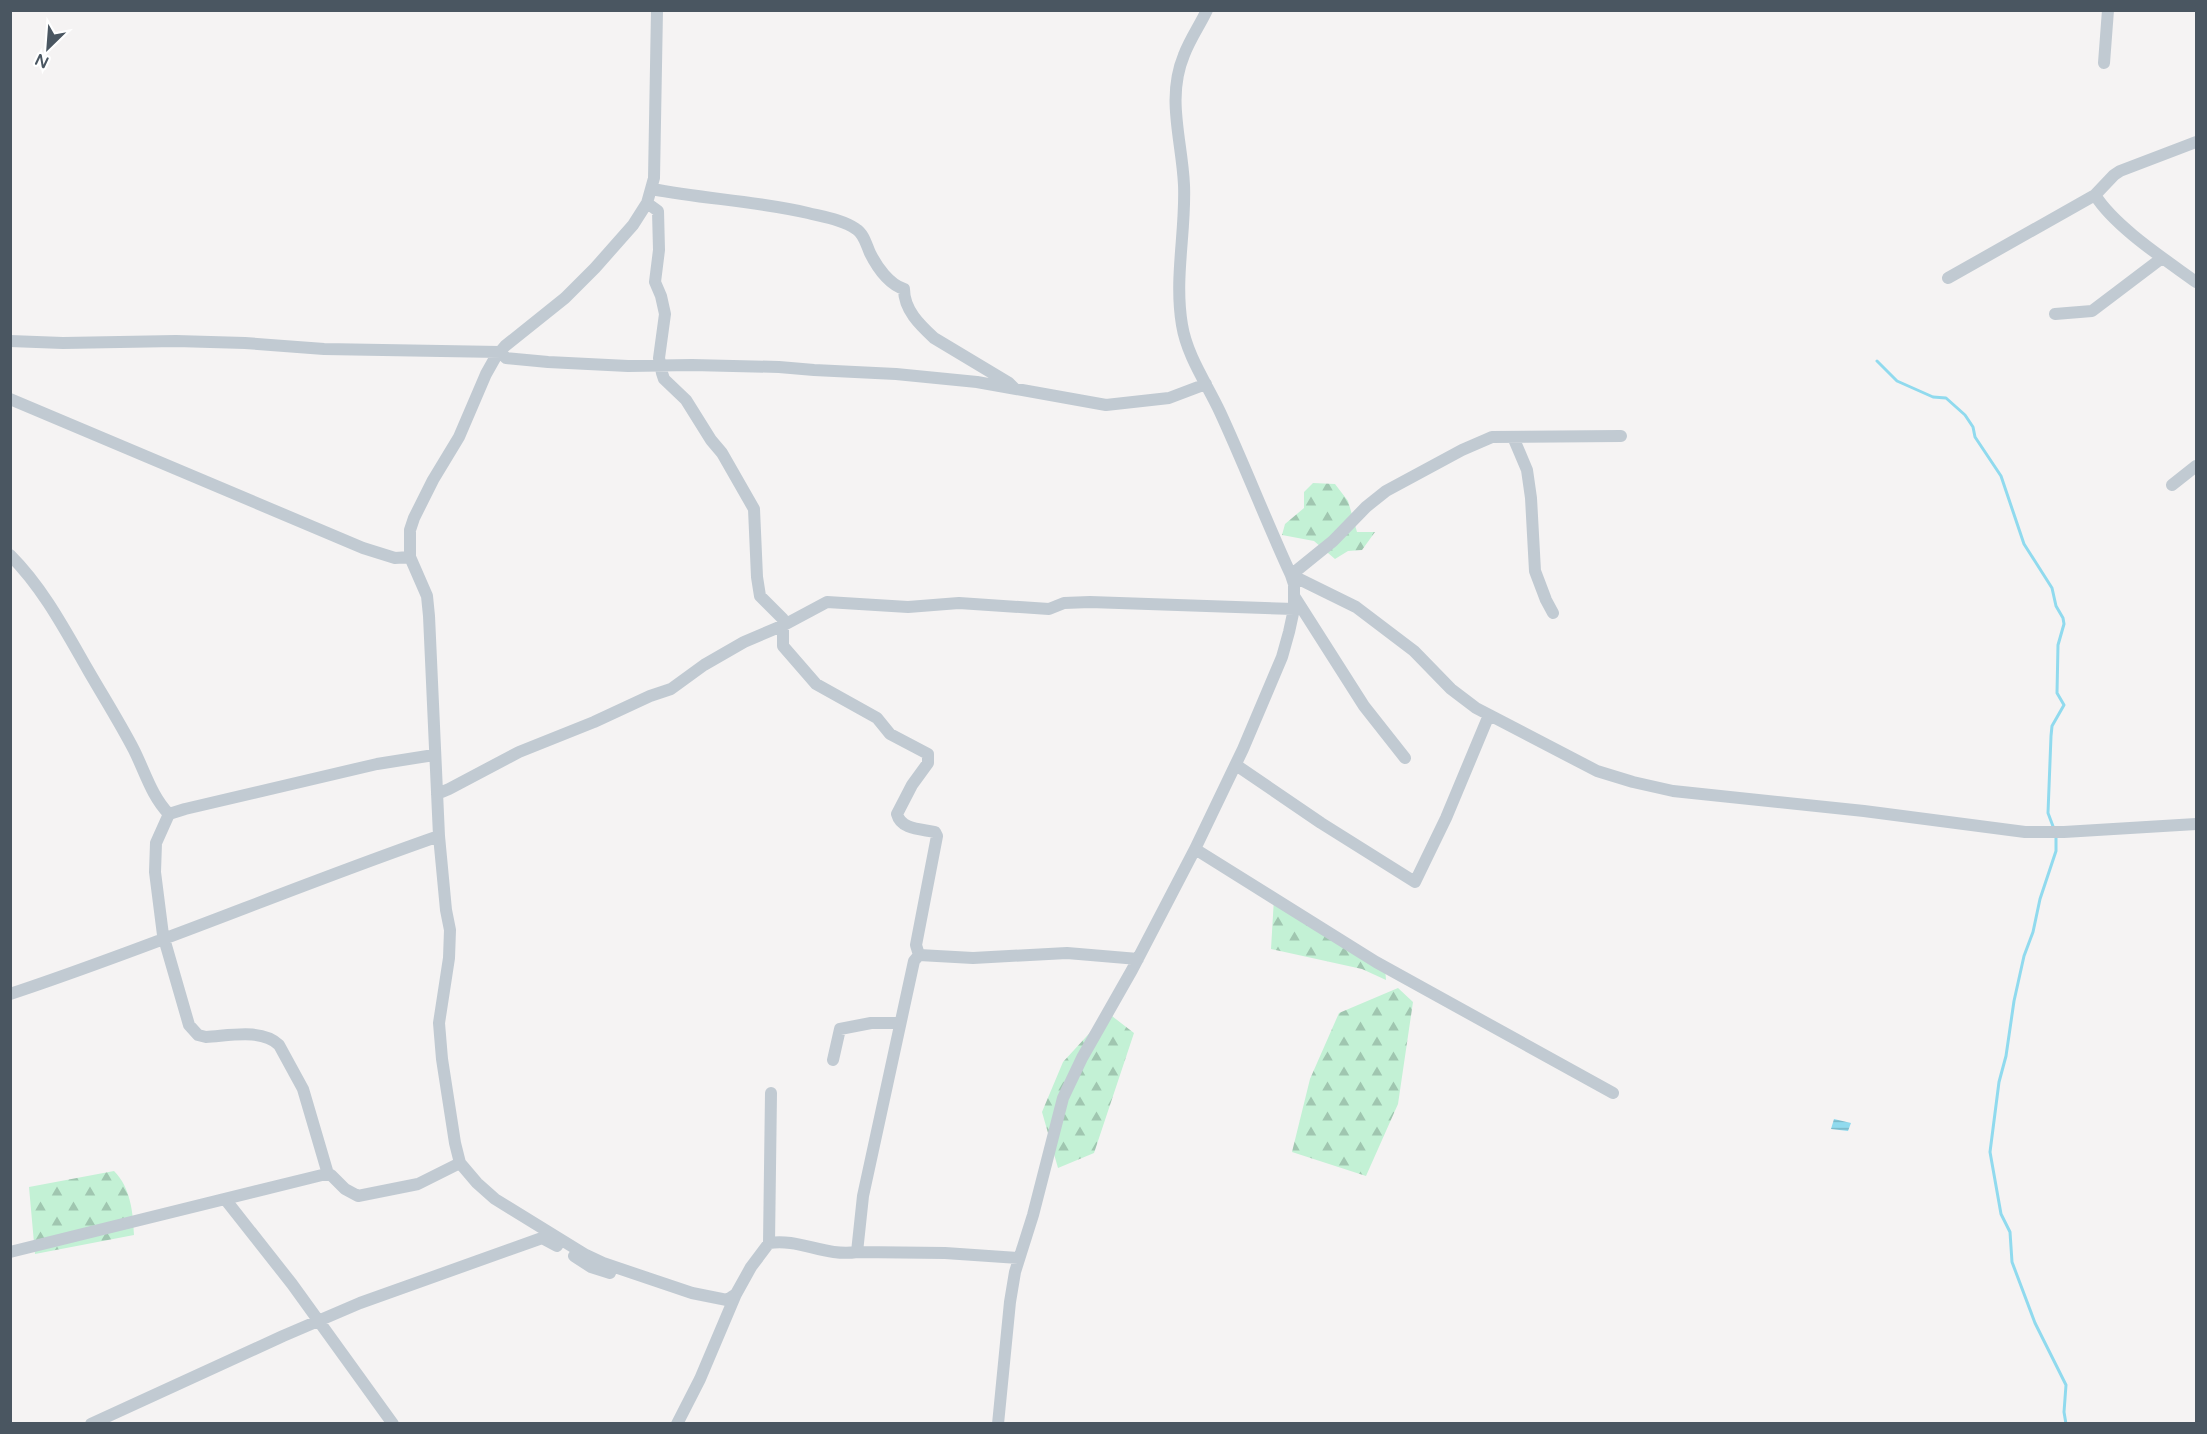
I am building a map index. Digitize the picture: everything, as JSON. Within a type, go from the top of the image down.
[{"type":"street","points":[[657,10],[658,59],[652,189],[647,203],[633,225],[595,268],[565,297],[500,352],[486,374],[459,437],[414,518],[409,539],[410,557],[427,596],[439,836],[451,938],[439,1034],[460,1163],[463,1169],[495,1199],[586,1255],[693,1293],[727,1300],[736,1294]]},
{"type":"street","points":[[998,1424],[1010,1302],[1019,1258],[1033,1215],[1063,1098],[1094,1036],[1138,959],[1236,765],[1282,657],[1294,609],[1294,584],[1291,575],[1246,468],[1187,343],[1180,314],[1179,286],[1185,213],[1174,94],[1184,54],[1207,10]]},
{"type":"street","points":[[2104,63],[2108,10]]},
{"type":"street","points":[[1948,278],[2095,195],[2120,171],[2196,142]]},
{"type":"street","points":[[652,189],[783,207],[823,217],[857,229],[863,235],[871,255],[887,277],[896,286],[904,289],[908,308],[928,333],[1009,383],[1016,390]]},
{"type":"street","points":[[2095,195],[2103,208],[2162,258],[2196,282]]},
{"type":"street","points":[[647,203],[658,211],[655,282],[661,296],[664,314],[659,358],[664,379],[686,400],[696,414],[711,440],[722,453],[754,509],[760,596],[783,619],[783,646],[816,684],[877,718],[890,734],[928,754],[928,763],[912,785],[897,814],[899,820],[908,827],[935,832],[937,836],[916,945],[919,955]]},
{"type":"street","points":[[2055,314],[2092,311],[2162,258]]},
{"type":"street","points":[[10,341],[210,342],[324,349],[500,352]]},
{"type":"street","points":[[500,352],[501,356],[506,358],[542,362],[661,366],[692,364],[896,374],[976,382],[1106,405],[1169,398],[1206,384]]},
{"type":"street","points":[[10,399],[363,548],[394,558],[410,557]]},
{"type":"street","points":[[1291,575],[1333,541],[1366,507],[1386,491],[1462,450],[1492,437],[1621,436]]},
{"type":"street","points":[[1513,437],[1527,470],[1535,571],[1553,613]]},
{"type":"street","points":[[2172,485],[2196,466]]},
{"type":"street","points":[[10,555],[25,570],[59,619],[134,750],[154,790],[157,802],[169,814]]},
{"type":"street","points":[[1291,575],[1356,607],[1414,651],[1451,688],[1476,708],[1597,771],[1633,783],[1673,791],[2025,832],[2064,832],[2196,824]]},
{"type":"street","points":[[1294,595],[1364,706],[1405,758]]},
{"type":"street","points":[[437,794],[519,752],[671,689],[724,653],[827,602],[908,607],[959,603],[1049,609],[1065,603],[1090,602],[1294,609]]},
{"type":"street","points":[[1236,765],[1340,836],[1415,882],[1446,818],[1489,715]]},
{"type":"street","points":[[434,755],[377,764],[169,814],[156,843],[155,872],[164,939],[189,1025],[194,1032],[206,1037],[262,1035],[273,1039],[279,1045],[303,1089],[328,1174],[345,1189],[358,1196],[418,1184],[460,1163]]},
{"type":"street","points":[[10,994],[439,836]]},
{"type":"street","points":[[1195,849],[1376,962],[1613,1093]]},
{"type":"street","points":[[857,1252],[863,1196],[914,960],[919,955],[973,958],[1067,953],[1138,959]]},
{"type":"street","points":[[833,1060],[840,1029],[871,1023],[900,1023]]},
{"type":"street","points":[[676,1424],[700,1379],[736,1294],[751,1267],[769,1243],[771,1093]]},
{"type":"street","points":[[10,1252],[328,1174]]},
{"type":"street","points":[[225,1199],[320,1322],[393,1424]]},
{"type":"street","points":[[91,1424],[283,1336],[400,1288],[542,1238],[591,1267],[617,1275],[632,1273]]},
{"type":"street","points":[[769,1243],[790,1242],[817,1250],[845,1254],[945,1252],[1019,1258]]},
{"type":"green space","points":[[1313,483],[1335,484],[1348,501],[1357,532],[1375,532],[1362,550],[1348,551],[1335,559],[1314,541],[1282,535],[1285,524],[1304,508],[1304,492]]},
{"type":"green space","points":[[1274,898],[1385,967],[1386,980],[1362,969],[1271,949]]},
{"type":"green space","points":[[1398,988],[1413,1002],[1398,1104],[1366,1176],[1292,1152],[1310,1079],[1339,1013]]},
{"type":"green space","points":[[1108,1013],[1134,1033],[1094,1153],[1058,1168],[1042,1112],[1063,1062]]},
{"type":"green space","points":[[114,1171],[128,1193],[134,1235],[35,1254],[29,1187]]},
{"type":"water","points":[[1834,1119],[1851,1123],[1848,1131],[1831,1129]]},
{"type":"waterway","points":[[1877,361],[1897,381],[1933,397],[1946,398],[1965,415],[1973,427],[1975,437],[2001,476],[2024,544],[2052,588],[2056,606],[2064,624],[2058,645],[2057,693],[2064,705],[2052,726],[2051,736],[2048,813],[2054,829]]},
{"type":"waterway","points":[[2056,837],[2056,851],[2024,956],[2014,1001],[2006,1056],[1999,1082],[1990,1152],[2001,1214],[2010,1232],[2012,1262],[2035,1323],[2066,1385],[2064,1412],[2066,1424]]}]
